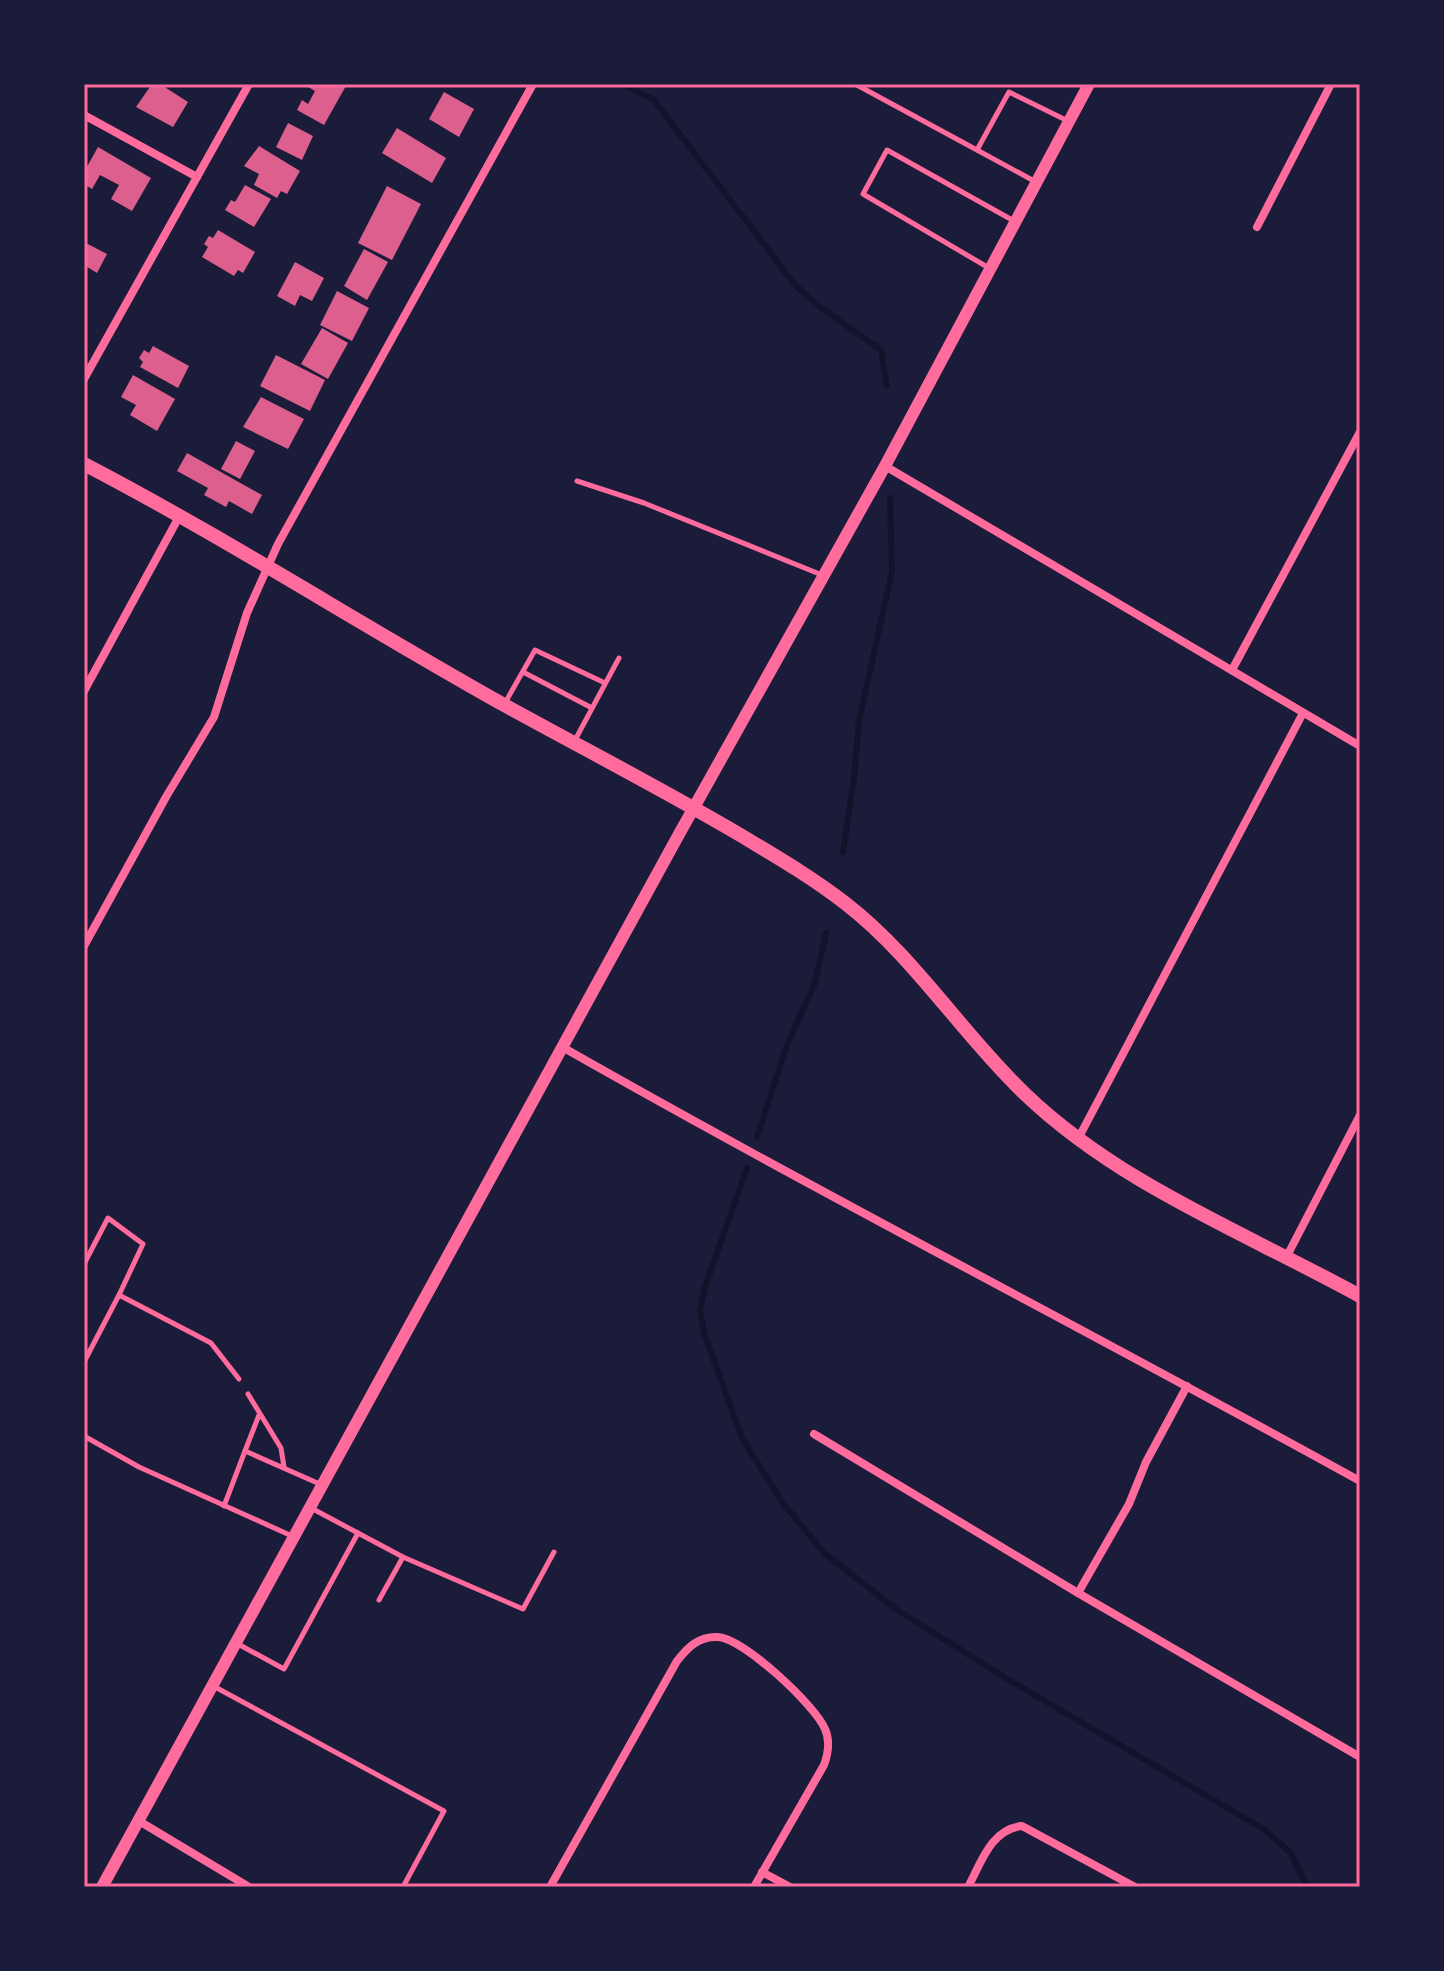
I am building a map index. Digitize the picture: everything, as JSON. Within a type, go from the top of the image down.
[{"type":"main road","points":[[84,464],[180,515],[504,705],[694,808],[802,872],[862,917],[1016,1085],[1078,1139],[1114,1165],[1175,1201],[1360,1296]]},
{"type":"street","points":[[84,379],[249,84]]},
{"type":"street","points":[[84,946],[214,717],[247,613],[267,567],[533,84]]},
{"type":"street","points":[[102,1887],[885,466],[1089,84]]},
{"type":"street","points":[[1257,227],[1331,84]]},
{"type":"street","points":[[84,115],[197,177]]},
{"type":"street","points":[[1232,670],[1360,432]]},
{"type":"street","points":[[885,466],[1360,746]]},
{"type":"street","points":[[84,691],[180,515]]},
{"type":"street","points":[[1078,1139],[1303,713]]},
{"type":"street","points":[[564,1048],[1360,1481]]},
{"type":"street","points":[[1287,1256],[1360,1115]]},
{"type":"street","points":[[1078,1593],[1129,1504],[1146,1462],[1187,1386]]},
{"type":"street","points":[[814,1434],[1078,1593],[1360,1757]]},
{"type":"street","points":[[550,1887],[677,1661],[693,1643],[716,1637],[729,1638],[743,1646],[811,1706],[827,1733],[828,1749],[824,1765],[754,1887]]},
{"type":"street","points":[[139,1821],[249,1887]]},
{"type":"street","points":[[968,1887],[994,1840],[1011,1827],[1022,1826],[1135,1887]]},
{"type":"street","points":[[762,1872],[790,1887]]},
{"type":"lane","points":[[855,84],[1036,182]]},
{"type":"lane","points":[[977,150],[1009,92],[1068,122]]},
{"type":"lane","points":[[990,269],[863,194],[887,150],[1015,222]]},
{"type":"lane","points":[[577,481],[644,503],[823,576]]},
{"type":"lane","points":[[504,705],[535,650],[605,683]]},
{"type":"lane","points":[[574,743],[619,658]]},
{"type":"lane","points":[[523,672],[592,708]]},
{"type":"lane","points":[[84,1264],[108,1218],[143,1244],[84,1362]]},
{"type":"lane","points":[[119,1295],[211,1343],[239,1379]]},
{"type":"lane","points":[[248,1394],[281,1448],[284,1468]]},
{"type":"lane","points":[[224,1506],[260,1414]]},
{"type":"lane","points":[[84,1436],[139,1467],[294,1537]]},
{"type":"lane","points":[[245,1451],[322,1485]]},
{"type":"lane","points":[[310,1507],[403,1557],[523,1609],[554,1552]]},
{"type":"lane","points":[[236,1643],[284,1669],[358,1533]]},
{"type":"lane","points":[[379,1600],[403,1557]]},
{"type":"lane","points":[[212,1686],[444,1811],[403,1887]]},
{"type":"building","points":[[152,84],[160,84],[188,102],[173,127],[136,107]]},
{"type":"building","points":[[303,84],[347,84],[324,125],[297,110],[302,100],[308,104],[315,91]]},
{"type":"building","points":[[444,92],[474,109],[459,137],[429,119]]},
{"type":"building","points":[[288,123],[313,136],[302,160],[276,147]]},
{"type":"building","points":[[397,128],[446,158],[432,183],[382,153]]},
{"type":"building","points":[[259,146],[300,171],[287,194],[281,191],[277,198],[254,185],[259,174],[244,166]]},
{"type":"building","points":[[98,147],[151,178],[132,211],[111,199],[119,185],[100,175],[92,189],[84,184],[84,172]]},
{"type":"building","points":[[245,185],[271,199],[254,227],[225,210],[231,200],[235,202]]},
{"type":"building","points":[[387,186],[421,204],[392,260],[358,243]]},
{"type":"building","points":[[218,230],[255,252],[243,273],[238,270],[234,276],[202,257],[208,247],[204,244]]},
{"type":"building","points":[[84,242],[107,254],[97,273],[84,265]]},
{"type":"building","points":[[364,249],[388,262],[367,300],[344,286]]},
{"type":"building","points":[[295,262],[324,278],[312,301],[300,295],[295,306],[277,296]]},
{"type":"building","points":[[337,291],[369,308],[352,341],[320,325]]},
{"type":"building","points":[[322,328],[348,343],[328,379],[301,364]]},
{"type":"building","points":[[153,346],[189,366],[178,388],[140,367],[143,362],[139,358],[144,350],[149,353]]},
{"type":"building","points":[[276,355],[325,380],[310,411],[260,386]]},
{"type":"building","points":[[133,375],[175,399],[157,431],[130,415],[136,405],[121,397]]},
{"type":"building","points":[[261,397],[304,419],[288,449],[243,427]]},
{"type":"building","points":[[236,441],[255,451],[240,479],[221,469]]},
{"type":"building","points":[[187,453],[262,495],[252,514],[229,501],[226,507],[204,495],[208,488],[177,471]]},
{"type":"waterway","points":[[623,84],[654,100],[795,285],[816,304],[881,350],[887,386]]},
{"type":"waterway","points":[[843,852],[859,721],[892,571],[890,498]]},
{"type":"waterway","points":[[757,1137],[787,1045],[815,983],[826,933]]},
{"type":"waterway","points":[[747,1168],[705,1287],[700,1310],[704,1333],[742,1438],[782,1502],[825,1554],[899,1611],[1009,1680],[1265,1830],[1291,1853],[1307,1887]]}]
